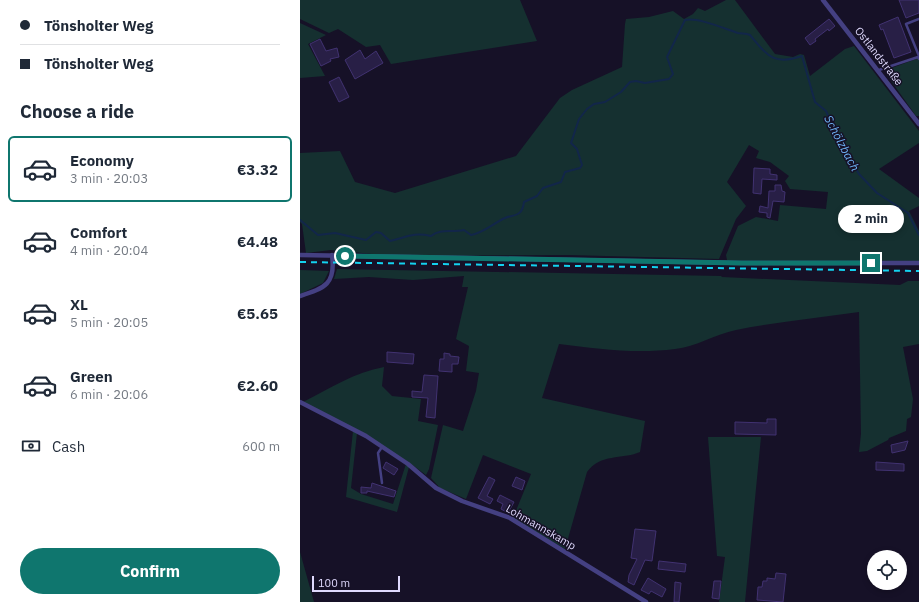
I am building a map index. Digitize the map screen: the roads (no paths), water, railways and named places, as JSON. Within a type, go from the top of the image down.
[{"type":"street","name":"Ostlandstraße","points":[[823,0],[918,121]]},
{"type":"street","points":[[300,255],[720,261],[742,263],[919,263]]},
{"type":"street","points":[[300,296],[326,286],[332,276],[332,255]]},
{"type":"street","name":"Lohmannskamp","points":[[300,402],[366,436],[382,446],[408,464],[436,488],[462,501],[510,518],[646,602]]},
{"type":"lane","points":[[879,70],[919,57],[906,24],[919,19]]},
{"type":"lane","points":[[382,446],[378,454],[382,483]]},
{"type":"waterway","name":"Schölzbach","points":[[300,220],[318,235],[335,233],[366,240],[376,232],[381,233],[390,241],[415,235],[431,236],[442,231],[464,230],[471,235],[476,234],[505,218],[520,213],[524,202],[537,196],[543,188],[561,182],[565,172],[580,168],[582,165],[577,149],[571,143],[579,119],[587,109],[594,104],[605,102],[621,92],[630,82],[636,81],[645,83],[669,79],[673,74],[667,57],[685,20],[697,20],[738,33],[750,35],[766,53],[777,59],[784,60],[802,56],[815,102],[826,111],[841,144],[859,174],[877,193],[908,213],[919,235]]},
{"type":"railway","points":[[300,262],[919,271]]}]
